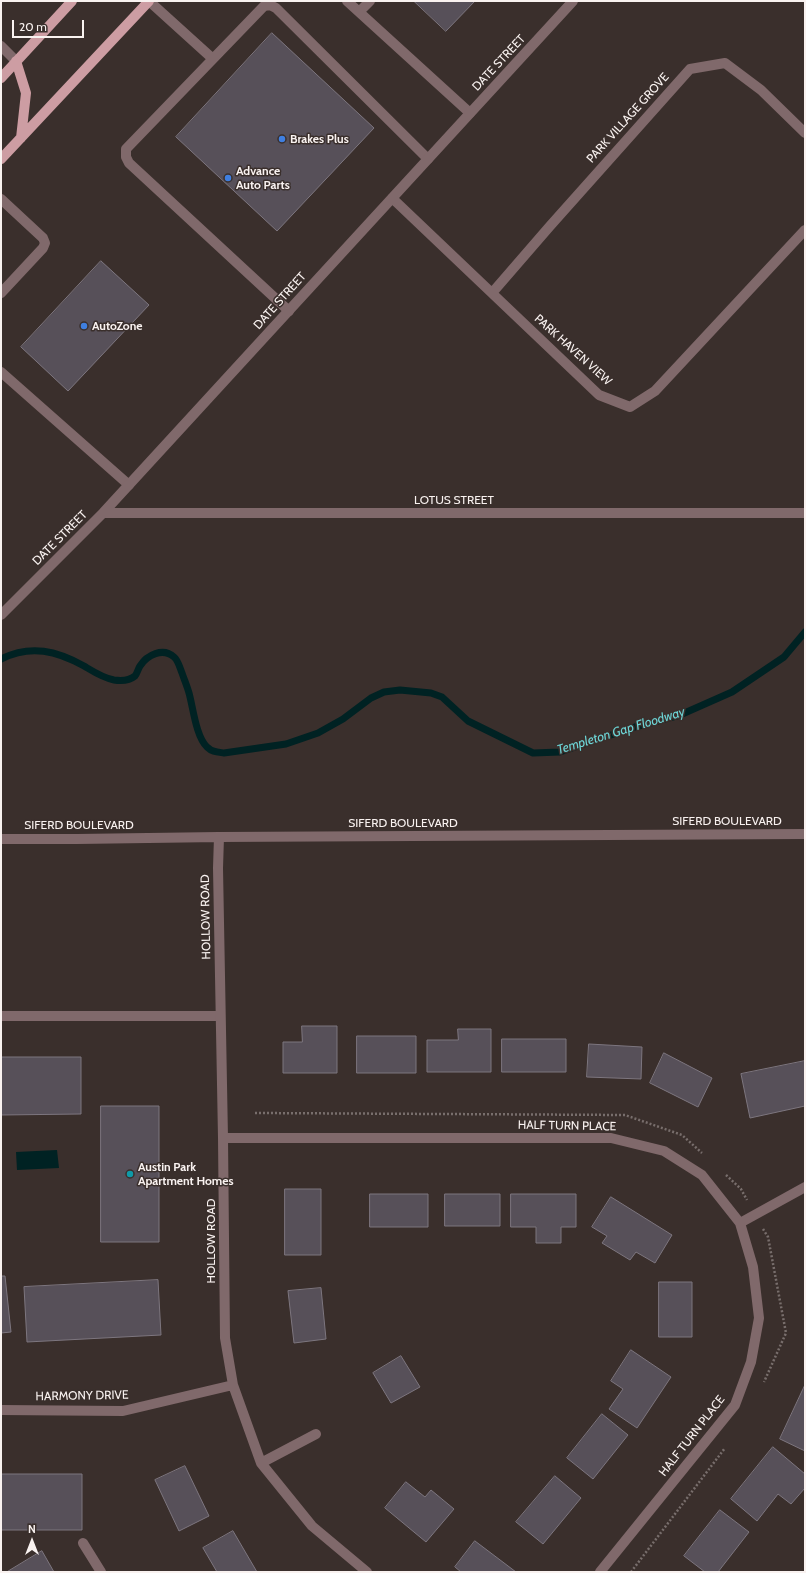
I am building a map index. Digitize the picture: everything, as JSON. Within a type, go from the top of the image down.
[{"type":"main road","points":[[1,78],[72,1]]},
{"type":"main road","points":[[1,159],[149,1]]},
{"type":"main road","points":[[16,61],[26,93],[20,138]]},
{"type":"street","points":[[149,1],[213,59]]},
{"type":"street","points":[[347,1],[470,113]]},
{"type":"street","points":[[359,12],[370,1]]},
{"type":"street","name":"DATE STREET","points":[[1,615],[103,513],[573,1]]},
{"type":"street","points":[[289,311],[129,163],[126,157],[126,149],[264,6],[270,5],[276,8],[428,159]]},
{"type":"street","points":[[1,46],[16,61]]},
{"type":"street","name":"PARK VILLAGE GROVE","points":[[492,293],[690,69],[725,63],[761,90],[805,133]]},
{"type":"street","name":"PARK HAVEN VIEW","points":[[392,198],[600,395],[630,407],[654,392],[805,230]]},
{"type":"street","points":[[1,199],[43,238],[45,243],[43,248],[1,293]]},
{"type":"street","points":[[1,372],[129,485]]},
{"type":"street","name":"LOTUS STREET","points":[[103,513],[805,513]]},
{"type":"street","name":"SIFERD BOULEVARD","points":[[1,838],[77,839],[805,834]]},
{"type":"street","name":"HOLLOW ROAD","points":[[219,837],[218,868],[223,1138],[224,1338],[233,1385],[262,1463],[312,1526],[367,1572]]},
{"type":"street","points":[[1,1016],[220,1016]]},
{"type":"street","name":"HALF TURN PLACE","points":[[223,1138],[611,1138],[664,1151],[702,1175],[740,1223],[753,1267],[759,1318],[751,1362],[735,1405],[600,1572]]},
{"type":"street","points":[[740,1223],[805,1187]]},
{"type":"street","name":"HARMONY DRIVE","points":[[1,1410],[123,1411],[233,1385]]},
{"type":"street","points":[[262,1463],[316,1434]]},
{"type":"street","points":[[83,1543],[101,1572]]},
{"type":"path","points":[[255,1113],[625,1115],[682,1135],[706,1156]]},
{"type":"path","points":[[724,1172],[741,1189],[768,1237],[786,1332],[762,1388]]},
{"type":"path","points":[[631,1572],[725,1448]]},
{"type":"water","points":[[57,1150],[59,1168],[17,1170],[16,1152]]},
{"type":"building","points":[[414,1],[475,1],[446,31]]},
{"type":"building","points":[[272,33],[374,128],[277,231],[176,137]]},
{"type":"building","name":"AutoZone","points":[[101,261],[149,305],[68,391],[21,347]]},
{"type":"building","points":[[302,1026],[337,1026],[337,1073],[283,1073],[283,1042],[302,1042]]},
{"type":"building","points":[[458,1029],[491,1029],[491,1072],[427,1072],[427,1040],[458,1040]]},
{"type":"building","points":[[357,1036],[416,1036],[416,1073],[357,1073]]},
{"type":"building","points":[[502,1039],[566,1039],[566,1072],[502,1072]]},
{"type":"building","points":[[589,1044],[642,1047],[641,1079],[587,1077]]},
{"type":"building","points":[[664,1053],[712,1078],[698,1107],[650,1083]]},
{"type":"building","points":[[1,1057],[81,1057],[81,1114],[1,1115]]},
{"type":"building","points":[[805,1061],[805,1106],[750,1118],[741,1074]]},
{"type":"building","name":"Austin Park Apartment Homes","points":[[101,1106],[159,1106],[159,1242],[101,1242]]},
{"type":"building","points":[[285,1189],[321,1189],[321,1255],[285,1255]]},
{"type":"building","points":[[370,1194],[428,1194],[428,1227],[370,1227]]},
{"type":"building","points":[[445,1194],[500,1194],[500,1226],[445,1226]]},
{"type":"building","points":[[511,1194],[576,1194],[576,1227],[561,1227],[561,1243],[536,1243],[536,1227],[511,1227]]},
{"type":"building","points":[[611,1197],[672,1235],[655,1263],[636,1252],[630,1260],[602,1243],[607,1236],[592,1227]]},
{"type":"building","points":[[1,1276],[5,1276],[11,1332],[1,1333]]},
{"type":"building","points":[[158,1280],[161,1335],[27,1342],[24,1287]]},
{"type":"building","points":[[659,1282],[692,1282],[692,1337],[659,1337]]},
{"type":"building","points":[[321,1288],[326,1339],[294,1343],[288,1291]]},
{"type":"building","points":[[631,1350],[671,1377],[637,1428],[609,1409],[623,1389],[611,1381]]},
{"type":"building","points":[[401,1356],[420,1387],[391,1403],[373,1373]]},
{"type":"building","points":[[805,1385],[805,1451],[780,1439]]},
{"type":"building","points":[[602,1414],[628,1435],[593,1479],[567,1458]]},
{"type":"building","points":[[773,1447],[805,1474],[805,1488],[791,1504],[778,1494],[757,1521],[731,1499]]},
{"type":"building","points":[[185,1466],[209,1516],[179,1531],[155,1480]]},
{"type":"building","points":[[1,1474],[82,1474],[82,1530],[1,1530]]},
{"type":"building","points":[[555,1476],[581,1498],[543,1544],[516,1522]]},
{"type":"building","points":[[406,1482],[425,1497],[431,1490],[454,1509],[426,1542],[385,1508]]},
{"type":"building","points":[[720,1510],[749,1532],[718,1572],[705,1572],[684,1556]]},
{"type":"building","points":[[233,1531],[257,1572],[217,1572],[203,1548]]},
{"type":"building","points":[[475,1541],[516,1572],[461,1572],[455,1567]]},
{"type":"building","points":[[42,1551],[54,1572],[7,1572]]},
{"type":"waterway","name":"Templeton Gap Floodway","points":[[1,659],[12,654],[44,651],[64,656],[106,678],[114,680],[128,680],[135,676],[139,667],[151,656],[160,653],[170,654],[175,658],[180,667],[189,693],[195,722],[200,736],[207,747],[217,752],[224,753],[286,744],[318,733],[343,719],[371,698],[384,692],[400,690],[431,693],[442,697],[468,721],[533,753],[560,752],[635,727],[680,715],[732,692],[784,657],[805,632]]},
{"type":"place","name":"Brakes Plus","points":[[282,139]]},
{"type":"place","name":"Advance Auto Parts","points":[[228,178]]},
{"type":"place","name":"AutoZone","points":[[84,326]]},
{"type":"place","name":"Austin Park Apartment Homes","points":[[130,1174]]}]
